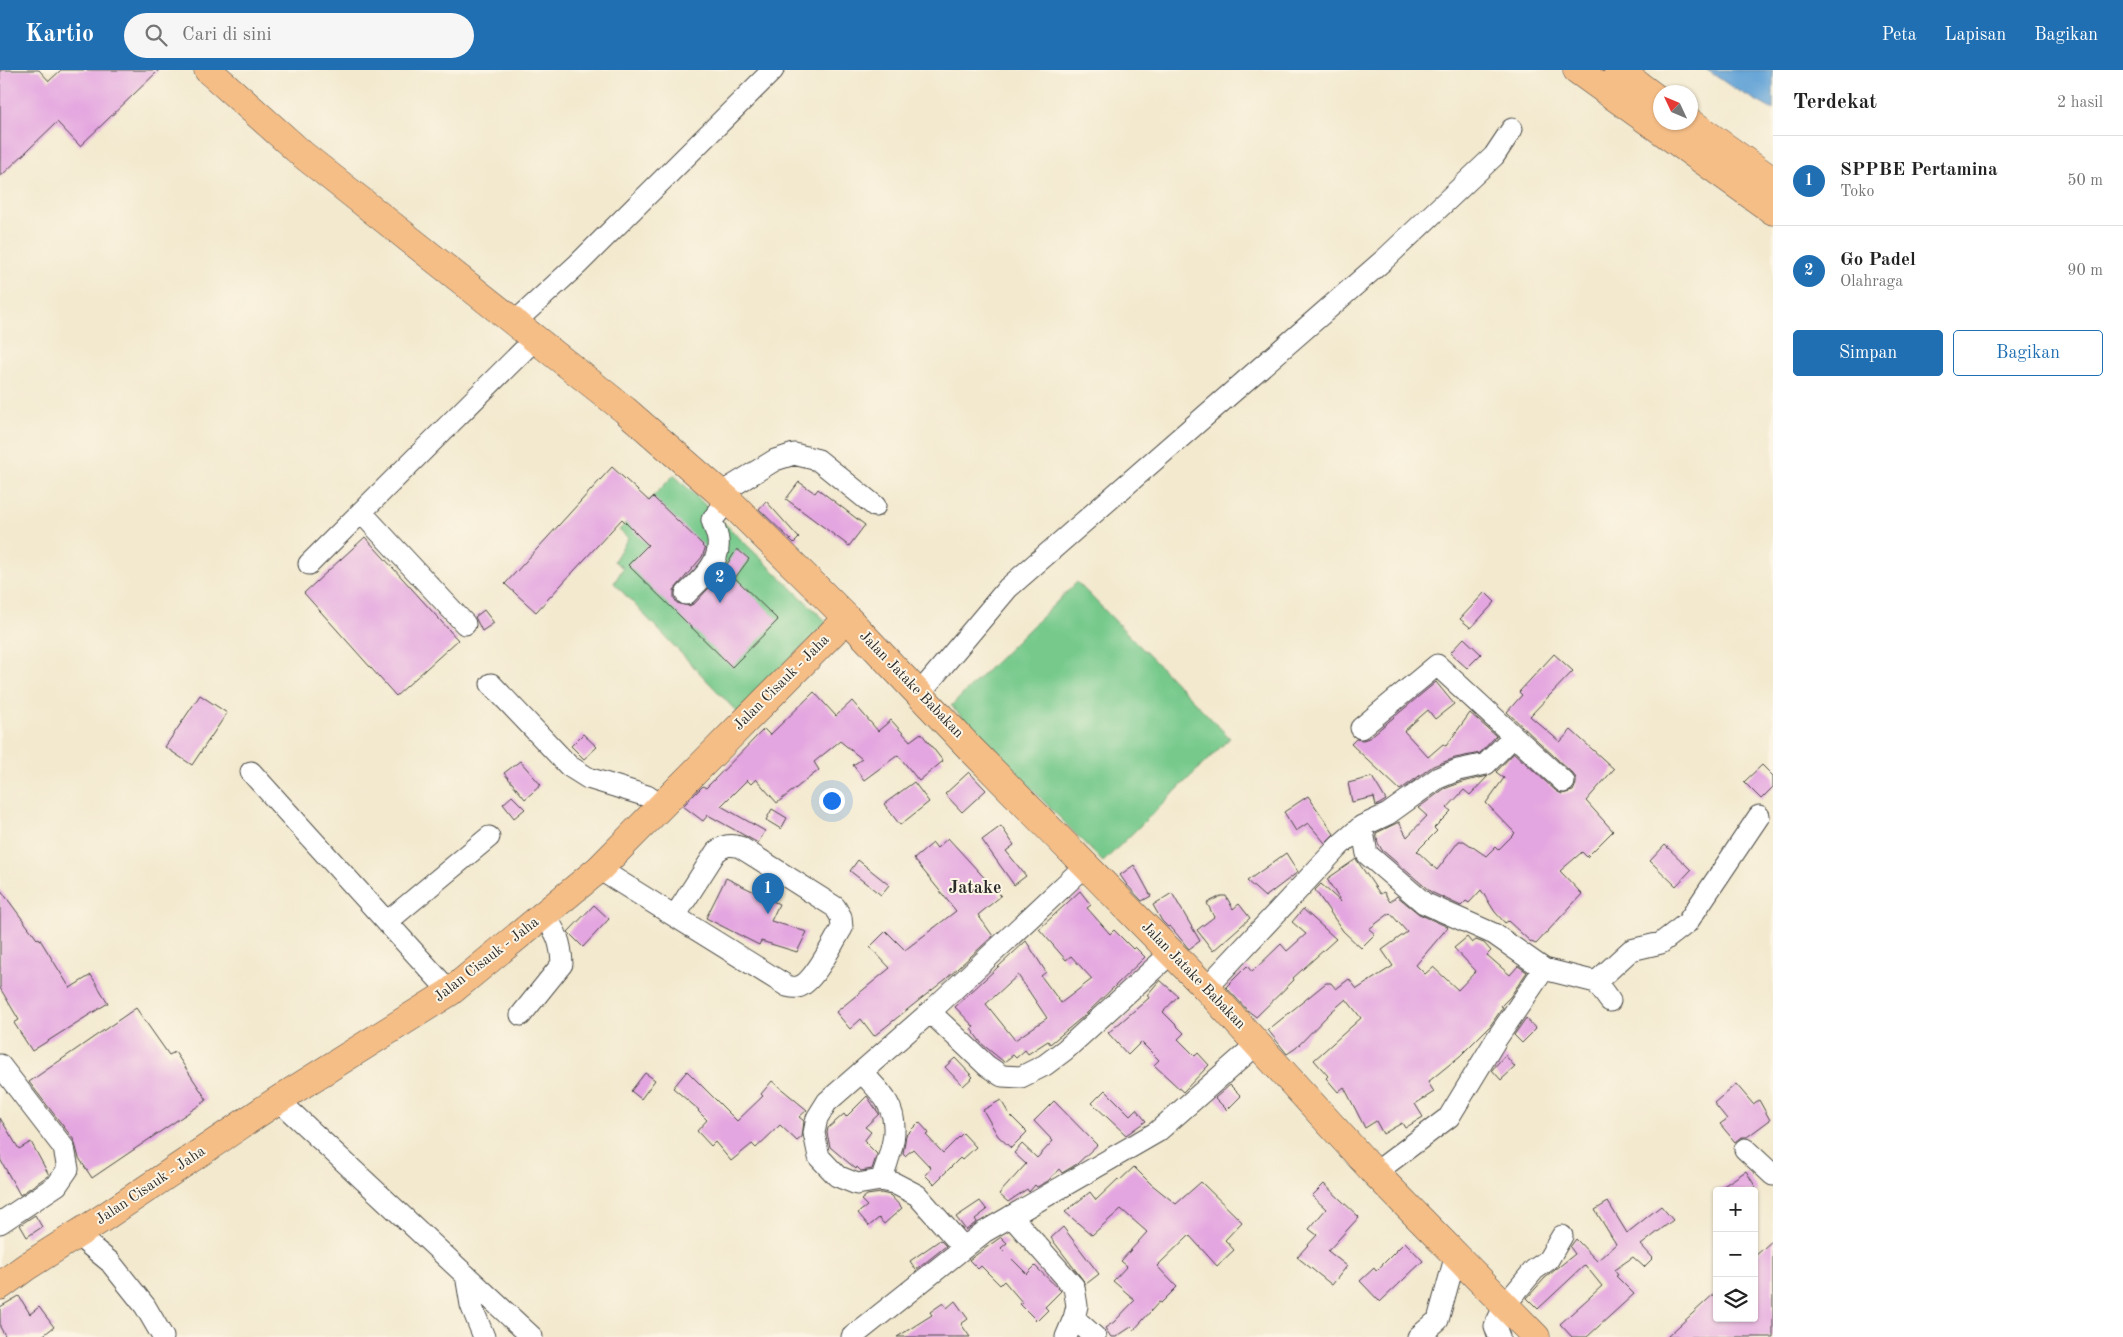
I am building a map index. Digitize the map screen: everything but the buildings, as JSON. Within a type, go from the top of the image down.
[{"type":"main road","name":"Jalan Jatake Babakan","points":[[208,70],[302,154],[625,410],[725,497],[847,618],[1085,866],[1206,988],[1375,1173],[1456,1258],[1536,1337]]},
{"type":"main road","points":[[1577,70],[1773,211]]},
{"type":"main road","points":[[1618,70],[1653,96]]},
{"type":"main road","points":[[1698,128],[1773,181]]},
{"type":"main road","name":"Jalan Cisauk - Jaha","points":[[0,1286],[278,1100],[450,992],[598,869],[847,618]]},
{"type":"street","points":[[515,322],[578,264],[773,70]]},
{"type":"street","points":[[919,694],[1008,588],[1385,259],[1494,156],[1512,129]]},
{"type":"street","points":[[309,564],[536,338]]},
{"type":"street","points":[[686,594],[711,569],[717,555],[718,541],[712,520],[725,497],[775,460],[794,454],[818,460],[875,506]]},
{"type":"street","points":[[361,512],[465,624]]},
{"type":"street","points":[[1362,728],[1437,664],[1564,782]]},
{"type":"street","points":[[491,684],[569,766],[588,778],[647,796],[660,805]]},
{"type":"street","points":[[1206,988],[1340,845],[1362,826],[1388,814],[1438,778],[1458,770],[1486,764],[1514,736]]},
{"type":"street","points":[[250,772],[450,992]]},
{"type":"street","points":[[1596,982],[1631,950],[1661,943],[1687,923],[1759,816]]},
{"type":"street","points":[[1362,826],[1367,854],[1424,903],[1494,934],[1544,970],[1596,982],[1610,1001]]},
{"type":"street","points":[[387,922],[489,837]]},
{"type":"street","points":[[598,869],[787,986],[795,988],[801,986],[813,974],[842,928],[841,917],[835,907],[740,847],[732,845],[721,848],[716,852],[674,916]]},
{"type":"street","points":[[964,1248],[917,1195],[894,1183],[881,1180],[856,1184],[837,1176],[819,1157],[814,1133],[817,1118],[827,1102],[930,1012],[1085,866]]},
{"type":"street","points":[[521,1015],[562,964],[561,947],[556,933],[544,915]]},
{"type":"street","points":[[930,1012],[987,1066],[1002,1076],[1021,1077],[1044,1065],[1065,1050],[1171,954]]},
{"type":"street","points":[[1375,1173],[1448,1117],[1497,1038],[1544,970]]},
{"type":"street","points":[[852,1337],[984,1232],[1157,1132],[1257,1044]]},
{"type":"street","points":[[0,1065],[64,1148],[68,1169],[57,1186],[0,1223]]},
{"type":"street","points":[[862,1072],[887,1102],[896,1122],[889,1159],[881,1180]]},
{"type":"street","points":[[278,1100],[532,1337]]},
{"type":"street","points":[[1744,1149],[1773,1175]]},
{"type":"street","points":[[1011,1216],[1074,1287],[1077,1306],[1070,1328],[1095,1337]]},
{"type":"street","points":[[76,1234],[110,1262],[145,1306],[163,1337]]},
{"type":"street","points":[[1499,1337],[1495,1326],[1505,1306],[1534,1270],[1548,1260],[1562,1236]]},
{"type":"street","points":[[1418,1337],[1438,1320],[1456,1258]]},
{"type":"street","points":[[466,1275],[471,1305],[484,1337]]},
{"type":"green space","points":[[674,475],[827,622],[738,713],[614,583],[623,568],[614,561],[628,538],[619,530]]},
{"type":"green space","points":[[1077,582],[1230,738],[1103,862],[951,706]]},
{"type":"water","points":[[1707,70],[1773,70],[1773,110],[1732,87]]},
{"type":"place","name":"Go Padel","points":[[720,603]]},
{"type":"place","name":"SPPBE Pertamina","points":[[768,914]]},
{"type":"district","name":"Jatake","points":[[975,888]]}]
